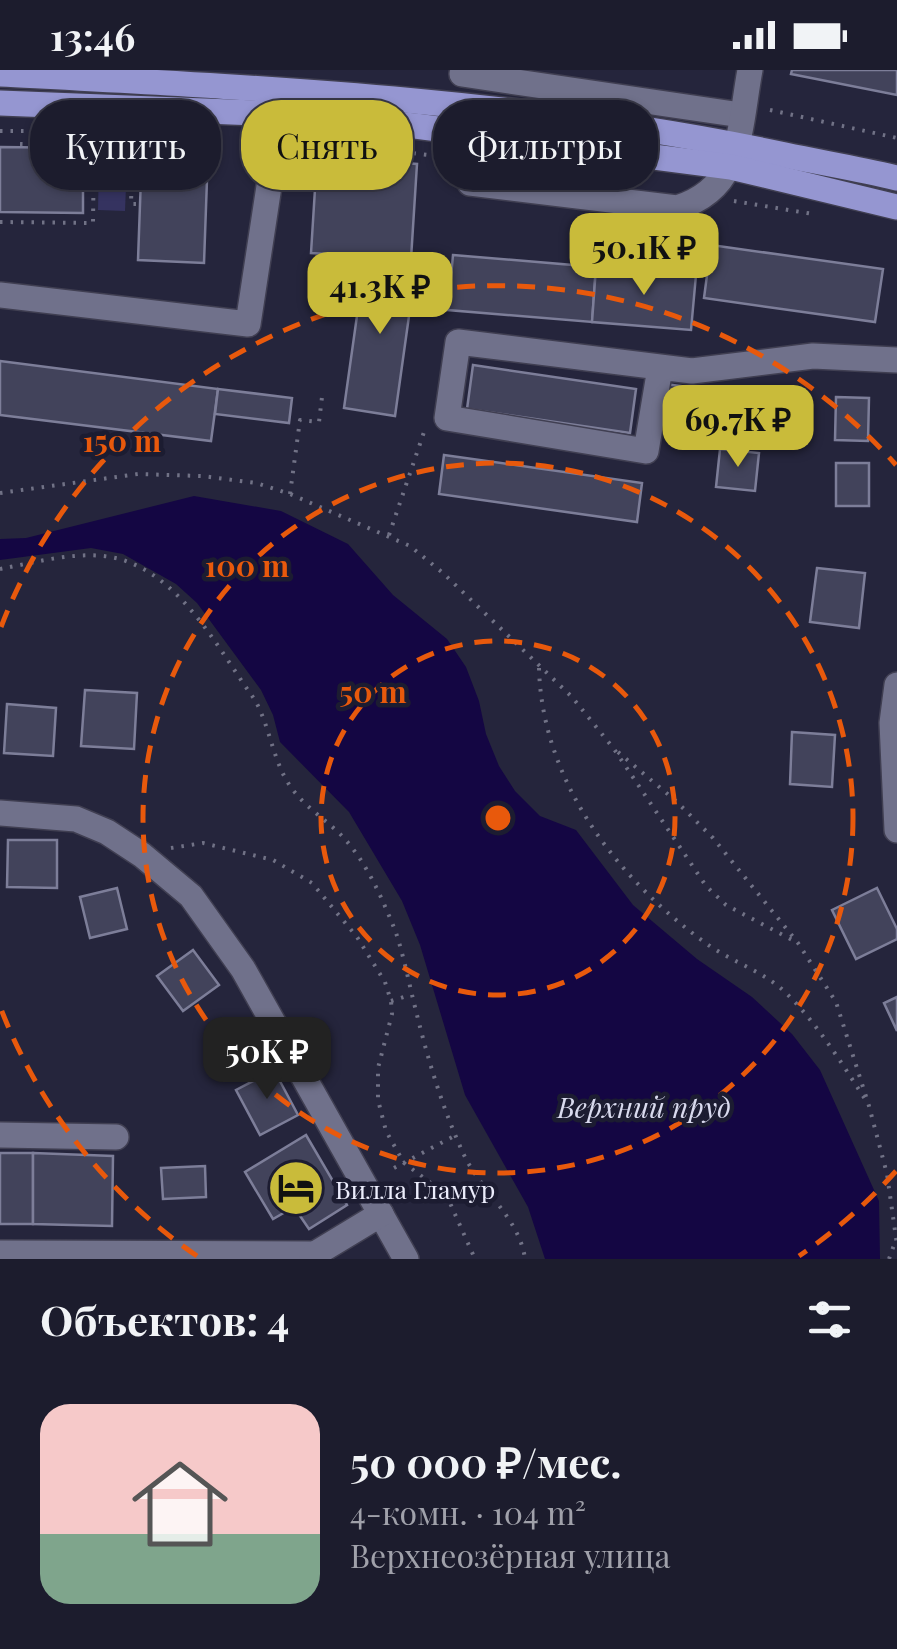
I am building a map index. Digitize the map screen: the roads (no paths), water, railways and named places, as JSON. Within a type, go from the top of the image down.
[{"type":"main road","points":[[0,74],[293,79],[618,124],[897,207]]},
{"type":"main road","points":[[0,102],[241,112]]},
{"type":"main road","points":[[413,126],[734,156],[897,178]]},
{"type":"street","points":[[575,190],[677,208],[697,202],[734,156],[750,70]]},
{"type":"street","points":[[462,74],[741,115]]},
{"type":"street","points":[[0,295],[248,324],[268,190]]},
{"type":"street","points":[[660,368],[646,450],[447,418],[458,342],[692,371],[813,356],[897,360]]},
{"type":"street","points":[[897,685],[892,723],[897,830]]},
{"type":"street","points":[[0,813],[76,819],[107,832],[191,896],[243,969],[406,1259]]},
{"type":"street","points":[[0,1135],[116,1137]]},
{"type":"street","points":[[0,1253],[314,1256],[381,1214]]},
{"type":"water","name":"Верхний пруд","points":[[194,496],[281,511],[348,544],[393,595],[447,639],[466,667],[486,734],[515,791],[540,816],[576,830],[633,905],[697,959],[752,997],[792,1034],[820,1070],[879,1201],[880,1259],[545,1259],[528,1207],[465,1095],[420,945],[402,901],[349,812],[280,742],[261,690],[197,603],[176,584],[123,554],[91,548],[0,560],[0,539],[26,538]]},
{"type":"place","name":"Вилла Гламур","points":[[296,1188]]}]
